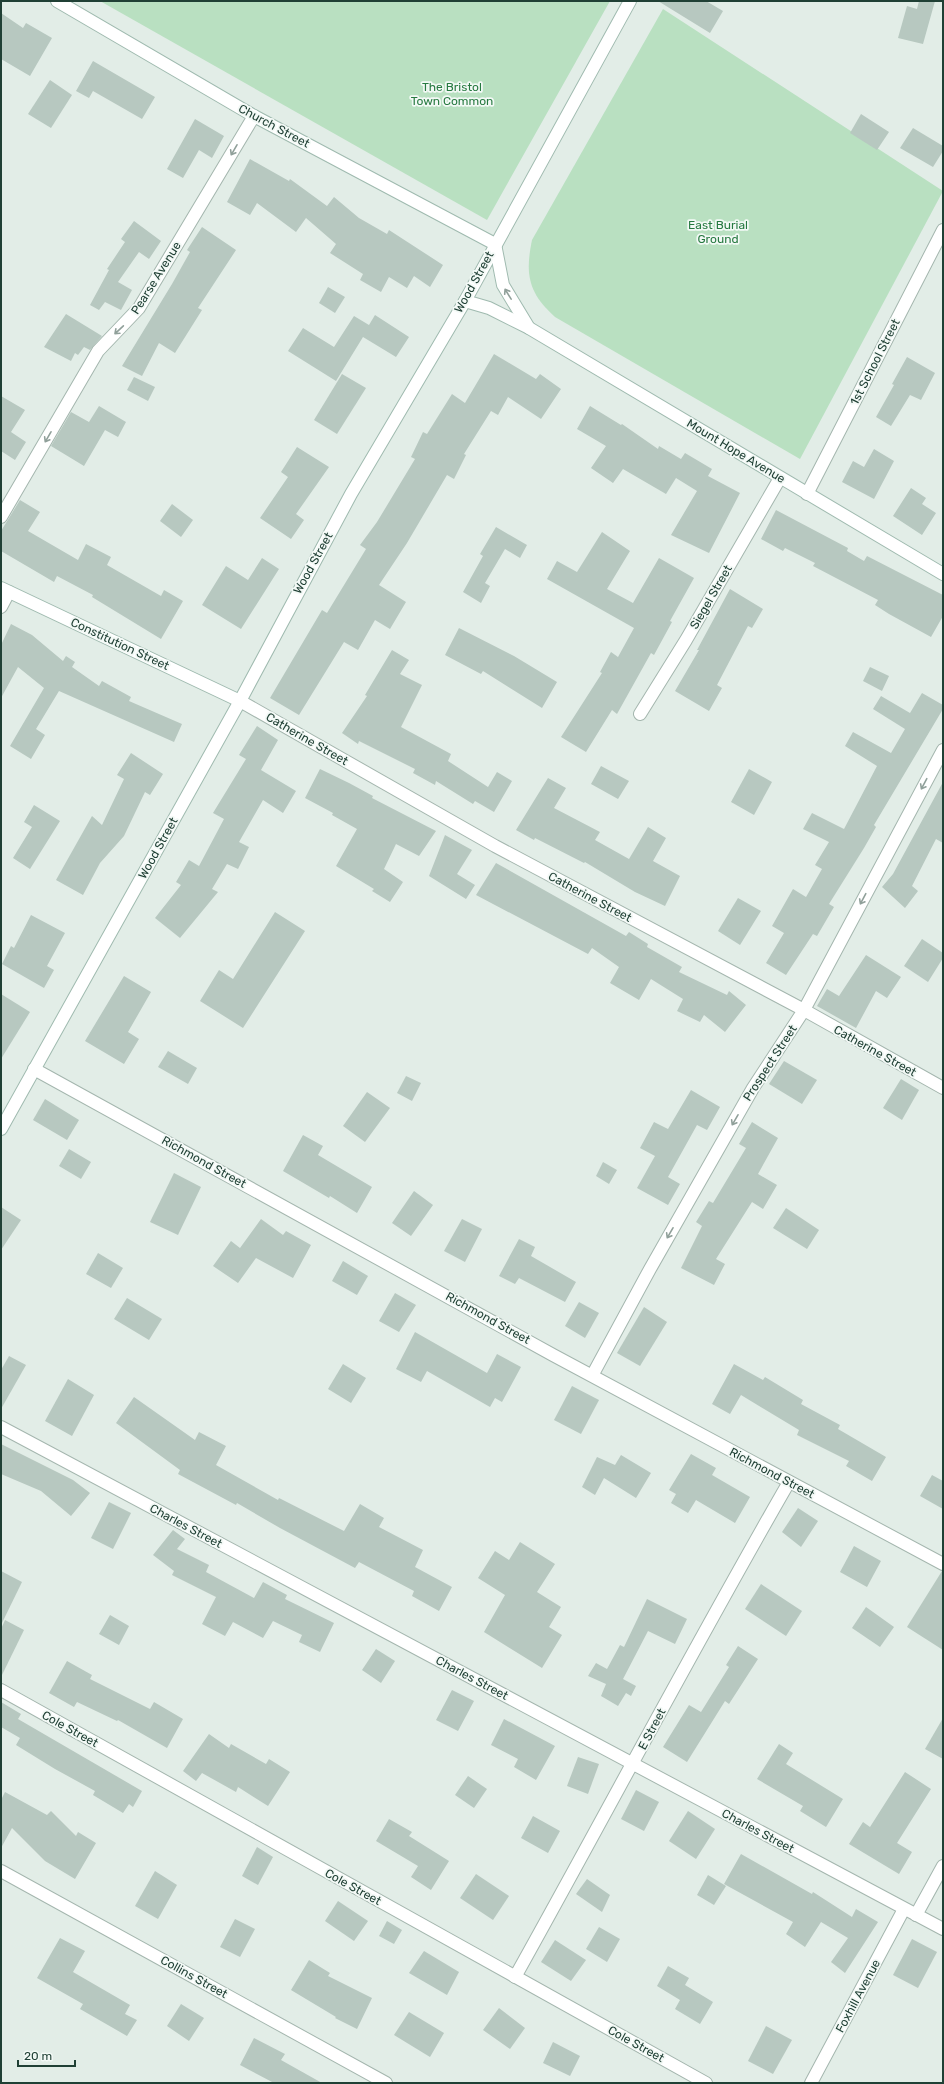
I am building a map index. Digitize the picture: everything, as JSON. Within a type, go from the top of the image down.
[{"type":"street","name":"Church Street","points":[[57,1],[254,116],[495,244]]},
{"type":"street","name":"Wood Street","points":[[1,1129],[240,701],[351,494],[465,300],[630,1]]},
{"type":"street","name":"Pearse Avenue","points":[[1,517],[98,351],[139,308],[254,116]]},
{"type":"street","name":"1st School Street","points":[[807,494],[943,230]]},
{"type":"street","name":"Mount Hope Avenue","points":[[495,244],[503,285],[529,328]]},
{"type":"street","name":"Mount Hope Avenue","points":[[465,300],[489,308],[529,328],[943,574]]},
{"type":"street","name":"Siegel Street","points":[[640,714],[686,640],[780,478]]},
{"type":"street","name":"Constitution Street","points":[[5,590],[240,701]]},
{"type":"street","points":[[1,608],[5,590]]},
{"type":"street","name":"Catherine Street","points":[[240,701],[495,846],[804,1010],[943,1088]]},
{"type":"street","name":"Prospect Street","points":[[593,1374],[650,1269],[753,1088],[804,1010],[943,750]]},
{"type":"street","name":"Richmond Street","points":[[34,1069],[553,1354],[593,1374],[789,1482],[943,1564]]},
{"type":"street","name":"Charles Street","points":[[1,1427],[943,1929]]},
{"type":"street","name":"E Street","points":[[515,1977],[633,1764],[719,1603],[789,1482]]},
{"type":"street","name":"Cole Street","points":[[1,1690],[706,2083]]},
{"type":"street","points":[[916,1915],[943,1866]]},
{"type":"street","name":"Collins Street","points":[[1,1871],[386,2083]]},
{"type":"street","name":"Foxhill Avenue","points":[[811,2083],[904,1909]]},
{"type":"green space","name":"The Bristol Town Common","points":[[100,1],[610,1],[487,220]]},
{"type":"green space","name":"East Burial Ground","points":[[663,9],[943,191],[800,459],[555,317],[539,300],[531,282],[529,263],[532,240]]},
{"type":"building","points":[[658,1],[706,1],[723,11],[710,33]]},
{"type":"building","points":[[919,1],[935,1],[923,44],[898,38],[907,6],[917,9]]},
{"type":"building","points":[[1,13],[23,28],[26,23],[52,38],[30,76],[1,59]]},
{"type":"building","points":[[93,61],[155,97],[142,119],[93,91],[89,98],[76,91]]},
{"type":"building","points":[[50,80],[72,95],[51,128],[28,114]]},
{"type":"building","points":[[861,114],[889,132],[877,150],[850,133]]},
{"type":"building","points":[[195,119],[224,136],[212,158],[199,150],[183,178],[167,169]]},
{"type":"building","points":[[913,128],[943,146],[943,151],[933,167],[900,148]]},
{"type":"building","points":[[250,159],[289,181],[290,179],[327,206],[334,197],[359,218],[387,234],[389,230],[443,265],[430,287],[414,276],[407,288],[389,277],[381,292],[360,280],[363,274],[330,253],[336,244],[306,218],[296,232],[257,203],[250,215],[227,202]]},
{"type":"building","points":[[134,221],[161,241],[149,259],[139,252],[118,282],[132,290],[121,310],[105,302],[99,310],[90,305],[109,270],[107,269],[125,242],[121,239]]},
{"type":"building","points":[[202,227],[236,250],[198,308],[202,310],[175,353],[159,343],[142,376],[122,366],[172,284],[190,252],[187,250]]},
{"type":"building","points":[[328,287],[345,297],[335,313],[319,303]]},
{"type":"building","points":[[66,314],[102,336],[90,350],[84,347],[78,355],[75,353],[71,361],[44,347]]},
{"type":"building","points":[[375,315],[409,337],[396,357],[363,337],[336,381],[288,351],[303,328],[334,347],[354,316],[369,325]]},
{"type":"building","points":[[494,354],[536,379],[540,374],[561,389],[541,419],[508,397],[498,415],[491,411],[464,454],[466,455],[454,479],[447,475],[407,543],[379,585],[406,602],[390,629],[375,620],[358,650],[344,642],[299,715],[270,698],[322,610],[327,613],[366,549],[360,545],[377,522],[415,459],[411,457],[423,432],[427,434],[452,394],[465,403]]},
{"type":"building","points":[[907,357],[935,373],[921,400],[910,395],[891,426],[876,417],[894,385],[892,384]]},
{"type":"building","points":[[342,374],[366,388],[337,434],[314,420]]},
{"type":"building","points":[[134,377],[155,387],[148,401],[127,390]]},
{"type":"building","points":[[1,396],[25,410],[11,432],[26,442],[15,460],[1,451]]},
{"type":"building","points":[[99,406],[126,422],[118,437],[105,430],[84,466],[51,446],[71,412],[89,422]]},
{"type":"building","points":[[590,406],[621,425],[622,424],[658,449],[659,446],[681,459],[685,453],[712,469],[708,476],[740,493],[709,553],[671,535],[697,491],[676,478],[666,494],[623,469],[613,483],[591,468],[606,446],[577,429]]},
{"type":"building","points":[[297,447],[329,467],[296,514],[304,520],[291,539],[260,518],[288,477],[281,472]]},
{"type":"building","points":[[874,449],[894,461],[874,499],[842,482],[853,461],[864,467]]},
{"type":"building","points":[[911,488],[926,498],[922,504],[936,513],[922,535],[893,516]]},
{"type":"building","points":[[20,500],[40,512],[28,531],[78,560],[86,544],[111,557],[107,565],[161,596],[164,590],[183,601],[161,639],[92,597],[93,595],[57,576],[54,582],[1,551],[1,531]]},
{"type":"building","points":[[172,504],[193,520],[181,537],[160,521]]},
{"type":"building","points":[[776,510],[848,548],[847,551],[864,561],[867,556],[943,595],[943,616],[931,637],[875,605],[878,600],[813,566],[815,563],[785,548],[783,551],[761,539]]},
{"type":"building","points":[[496,527],[527,545],[520,558],[505,549],[485,583],[490,586],[481,603],[463,592],[483,556],[480,554]]},
{"type":"building","points":[[602,532],[630,551],[607,589],[633,603],[659,558],[694,578],[670,621],[672,622],[654,655],[651,653],[617,714],[612,710],[586,752],[561,737],[602,673],[600,672],[611,652],[618,657],[634,628],[547,579],[557,561],[577,572]]},
{"type":"building","points":[[262,558],[279,569],[241,629],[202,605],[226,566],[248,580]]},
{"type":"building","points":[[730,589],[763,609],[752,628],[748,626],[717,685],[722,688],[709,711],[675,691],[699,650],[697,650]]},
{"type":"building","points":[[11,624],[32,635],[63,661],[66,656],[75,662],[72,667],[99,686],[102,681],[131,697],[129,701],[182,724],[174,742],[59,691],[36,729],[45,735],[31,759],[10,746],[44,688],[18,667],[1,698],[1,645]]},
{"type":"building","points":[[459,628],[514,656],[557,682],[542,708],[483,671],[481,674],[445,655]]},
{"type":"building","points":[[392,650],[409,660],[400,674],[422,685],[401,727],[451,754],[448,761],[488,787],[497,772],[512,781],[494,812],[475,801],[473,804],[436,781],[435,785],[413,773],[415,769],[359,741],[358,744],[342,733],[367,696],[365,695]]},
{"type":"building","points":[[870,667],[889,676],[882,691],[863,681]]},
{"type":"building","points":[[922,693],[943,705],[943,709],[874,825],[876,827],[864,848],[829,904],[834,907],[817,936],[813,934],[786,975],[766,963],[784,933],[772,926],[793,889],[806,897],[822,869],[815,865],[829,842],[803,829],[812,813],[844,829],[877,766],[845,746],[853,732],[891,753],[905,729],[873,709],[881,696],[910,713]]},
{"type":"building","points":[[257,726],[278,740],[261,770],[296,791],[283,813],[263,800],[239,842],[249,847],[238,869],[227,864],[212,889],[218,892],[180,938],[155,918],[181,885],[176,882],[189,860],[199,866],[224,819],[213,813],[246,759],[239,755]]},
{"type":"building","points":[[131,753],[163,774],[150,795],[145,792],[124,836],[100,863],[83,895],[56,880],[92,816],[102,825],[124,779],[117,775]]},
{"type":"building","points":[[601,766],[629,781],[618,799],[591,784]]},
{"type":"building","points":[[320,769],[349,783],[373,796],[372,798],[436,831],[419,856],[396,844],[384,869],[403,882],[390,902],[372,891],[374,889],[336,866],[357,829],[332,815],[333,813],[305,798]]},
{"type":"building","points":[[749,769],[772,782],[754,815],[731,802]]},
{"type":"building","points":[[548,778],[566,788],[554,808],[600,832],[595,840],[629,859],[648,827],[666,838],[653,861],[680,876],[665,906],[635,892],[585,862],[584,863],[535,838],[534,840],[516,830]]},
{"type":"building","points":[[943,782],[943,843],[936,839],[912,886],[918,891],[905,908],[882,887],[893,874]]},
{"type":"building","points":[[34,805],[60,821],[30,869],[13,858],[32,827],[24,822]]},
{"type":"building","points":[[445,835],[472,850],[457,874],[475,885],[466,899],[429,876]]},
{"type":"building","points":[[496,863],[626,936],[629,932],[648,944],[647,947],[682,967],[679,972],[727,995],[729,991],[746,1005],[725,1032],[704,1015],[700,1022],[677,1011],[683,999],[651,979],[639,1000],[610,983],[619,967],[592,948],[588,954],[476,895]]},
{"type":"building","points":[[738,898],[761,911],[740,945],[718,931]]},
{"type":"building","points":[[275,912],[305,931],[243,1028],[200,1001],[219,970],[233,979]]},
{"type":"building","points":[[31,915],[65,933],[47,966],[54,970],[44,988],[2,964],[11,946],[14,948]]},
{"type":"building","points":[[922,939],[943,953],[943,958],[928,982],[904,966]]},
{"type":"building","points":[[866,955],[901,977],[887,998],[876,991],[856,1028],[817,1006],[827,989],[839,996]]},
{"type":"building","points":[[124,976],[151,992],[128,1032],[139,1039],[124,1064],[85,1041]]},
{"type":"building","points":[[1,994],[30,1012],[1,1059]]},
{"type":"building","points":[[168,1051],[197,1068],[188,1084],[158,1067]]},
{"type":"building","points":[[784,1061],[817,1080],[802,1104],[769,1084]]},
{"type":"building","points":[[406,1076],[421,1083],[412,1101],[397,1093]]},
{"type":"building","points":[[901,1079],[919,1090],[902,1120],[883,1108]]},
{"type":"building","points":[[691,1090],[720,1107],[707,1130],[697,1125],[668,1177],[680,1184],[668,1205],[637,1188],[655,1156],[640,1148],[654,1122],[668,1129]]},
{"type":"building","points":[[367,1092],[390,1108],[365,1142],[343,1126]]},
{"type":"building","points":[[45,1099],[79,1120],[67,1140],[33,1120]]},
{"type":"building","points":[[752,1122],[778,1138],[758,1174],[777,1185],[763,1209],[752,1202],[716,1259],[725,1264],[714,1285],[681,1268],[702,1226],[696,1222],[709,1201],[713,1203],[746,1148],[739,1144]]},
{"type":"building","points":[[303,1135],[323,1146],[318,1155],[372,1187],[357,1213],[330,1196],[329,1198],[283,1171]]},
{"type":"building","points":[[69,1149],[91,1162],[81,1179],[59,1166]]},
{"type":"building","points":[[603,1162],[617,1170],[609,1184],[596,1176]]},
{"type":"building","points":[[174,1173],[201,1187],[178,1235],[150,1222]]},
{"type":"building","points":[[414,1191],[433,1205],[411,1236],[392,1223]]},
{"type":"building","points":[[1,1207],[21,1220],[1,1250]]},
{"type":"building","points":[[786,1208],[819,1230],[807,1249],[773,1228]]},
{"type":"building","points":[[261,1219],[283,1235],[286,1231],[311,1245],[293,1278],[256,1258],[238,1283],[213,1266],[231,1241],[240,1248]]},
{"type":"building","points":[[462,1219],[482,1229],[465,1262],[444,1251]]},
{"type":"building","points":[[519,1239],[535,1247],[531,1256],[576,1282],[565,1302],[519,1278],[515,1284],[499,1276]]},
{"type":"building","points":[[98,1253],[123,1268],[111,1288],[86,1274]]},
{"type":"building","points":[[343,1261],[368,1276],[357,1295],[332,1281]]},
{"type":"building","points":[[395,1293],[416,1305],[399,1332],[379,1321]]},
{"type":"building","points":[[127,1298],[162,1319],[149,1340],[114,1319]]},
{"type":"building","points":[[579,1302],[599,1313],[585,1338],[565,1326]]},
{"type":"building","points":[[644,1307],[667,1322],[640,1366],[617,1353]]},
{"type":"building","points":[[415,1332],[487,1373],[497,1354],[521,1367],[502,1402],[495,1398],[490,1407],[427,1371],[421,1382],[396,1369]]},
{"type":"building","points":[[9,1356],[26,1365],[1,1409],[1,1370]]},
{"type":"building","points":[[343,1364],[366,1378],[351,1403],[328,1389]]},
{"type":"building","points":[[734,1364],[763,1380],[765,1377],[803,1400],[801,1404],[840,1425],[838,1429],[886,1457],[872,1481],[846,1466],[849,1461],[797,1435],[799,1430],[741,1395],[730,1414],[712,1404]]},
{"type":"building","points":[[68,1379],[94,1395],[72,1436],[45,1421]]},
{"type":"building","points":[[572,1386],[599,1400],[581,1434],[554,1420]]},
{"type":"building","points":[[134,1397],[195,1440],[199,1432],[226,1446],[216,1465],[278,1500],[279,1498],[344,1531],[360,1504],[384,1518],[379,1527],[423,1550],[415,1567],[452,1587],[439,1611],[412,1596],[414,1591],[359,1562],[355,1568],[237,1503],[236,1505],[178,1474],[180,1470],[116,1423]]},
{"type":"building","points":[[1,1444],[73,1480],[90,1493],[71,1516],[41,1491],[1,1474]]},
{"type":"building","points":[[691,1454],[716,1468],[712,1475],[750,1497],[735,1523],[696,1500],[688,1513],[671,1503],[676,1494],[669,1490]]},
{"type":"building","points":[[621,1455],[651,1473],[636,1498],[604,1478],[595,1495],[582,1487],[597,1457],[615,1465]]},
{"type":"building","points":[[932,1475],[943,1481],[943,1509],[920,1496]]},
{"type":"building","points":[[109,1502],[131,1513],[113,1549],[91,1538]]},
{"type":"building","points":[[798,1508],[818,1521],[801,1547],[782,1532]]},
{"type":"building","points":[[173,1530],[185,1539],[177,1549],[209,1565],[206,1572],[254,1598],[263,1582],[287,1595],[285,1599],[334,1623],[320,1652],[299,1642],[302,1635],[273,1621],[263,1638],[233,1622],[225,1636],[202,1624],[216,1597],[172,1575],[174,1571],[153,1555]]},
{"type":"building","points":[[520,1542],[555,1564],[537,1592],[561,1607],[549,1627],[562,1635],[542,1668],[484,1632],[505,1595],[478,1578],[495,1551],[509,1560]]},
{"type":"building","points":[[854,1546],[881,1561],[867,1587],[840,1572]]},
{"type":"building","points":[[1,1571],[22,1582],[1,1625]]},
{"type":"building","points":[[943,1571],[943,1650],[907,1627]]},
{"type":"building","points":[[761,1584],[802,1611],[786,1636],[745,1609]]},
{"type":"building","points":[[647,1599],[687,1619],[675,1644],[648,1631],[623,1679],[636,1686],[631,1696],[626,1693],[618,1706],[601,1696],[606,1684],[588,1676],[596,1663],[607,1669],[620,1645],[624,1647]]},
{"type":"building","points":[[866,1607],[894,1627],[880,1647],[852,1628]]},
{"type":"building","points":[[110,1615],[129,1626],[119,1645],[99,1634]]},
{"type":"building","points":[[5,1620],[24,1630],[1,1677],[1,1629]]},
{"type":"building","points":[[738,1646],[758,1659],[729,1704],[725,1701],[687,1762],[663,1747],[689,1705],[701,1712],[729,1667],[726,1665]]},
{"type":"building","points":[[376,1649],[395,1661],[381,1683],[362,1670]]},
{"type":"building","points":[[67,1661],[92,1675],[90,1679],[150,1709],[154,1702],[183,1719],[167,1748],[118,1720],[117,1721],[77,1702],[74,1707],[49,1693]]},
{"type":"building","points":[[452,1690],[474,1701],[458,1731],[436,1720]]},
{"type":"building","points":[[1,1702],[21,1714],[18,1719],[142,1791],[133,1807],[129,1804],[123,1813],[93,1795],[95,1791],[16,1745],[20,1738],[1,1727]]},
{"type":"building","points":[[943,1718],[943,1759],[925,1749]]},
{"type":"building","points":[[504,1719],[555,1746],[536,1780],[514,1767],[518,1759],[491,1745]]},
{"type":"building","points":[[209,1734],[229,1748],[231,1744],[266,1764],[269,1759],[290,1772],[268,1806],[238,1787],[236,1792],[202,1773],[196,1781],[183,1771]]},
{"type":"building","points":[[779,1744],[793,1753],[786,1764],[843,1799],[826,1827],[800,1811],[803,1806],[757,1779]]},
{"type":"building","points":[[578,1757],[599,1764],[588,1794],[567,1786]]},
{"type":"building","points":[[905,1772],[931,1789],[897,1843],[912,1852],[899,1874],[849,1844],[863,1822],[870,1827]]},
{"type":"building","points":[[468,1776],[487,1789],[474,1808],[455,1795]]},
{"type":"building","points":[[636,1790],[659,1802],[644,1831],[621,1819]]},
{"type":"building","points":[[5,1792],[47,1815],[51,1811],[76,1836],[78,1832],[96,1843],[75,1879],[45,1861],[12,1828],[1,1848],[1,1800]]},
{"type":"building","points":[[688,1811],[715,1829],[696,1859],[669,1841]]},
{"type":"building","points":[[533,1816],[560,1831],[548,1853],[521,1838]]},
{"type":"building","points":[[389,1819],[412,1832],[409,1836],[449,1861],[431,1890],[411,1877],[418,1866],[376,1841]]},
{"type":"building","points":[[257,1847],[273,1857],[258,1885],[242,1876]]},
{"type":"building","points":[[741,1854],[812,1894],[813,1892],[852,1917],[856,1909],[878,1922],[845,1973],[831,1962],[848,1938],[821,1922],[805,1947],[786,1934],[793,1922],[724,1884]]},
{"type":"building","points":[[155,1871],[177,1885],[158,1919],[135,1906]]},
{"type":"building","points":[[476,1874],[509,1896],[493,1920],[460,1898]]},
{"type":"building","points":[[708,1875],[726,1886],[714,1905],[697,1895]]},
{"type":"building","points":[[587,1879],[610,1895],[602,1912],[576,1894]]},
{"type":"building","points":[[338,1901],[368,1921],[354,1941],[325,1921]]},
{"type":"building","points":[[235,1919],[255,1929],[240,1957],[220,1947]]},
{"type":"building","points":[[387,1921],[402,1930],[394,1944],[379,1936]]},
{"type":"building","points":[[599,1927],[620,1939],[607,1962],[586,1949]]},
{"type":"building","points":[[60,1938],[85,1951],[73,1972],[130,2005],[125,2014],[137,2020],[127,2036],[80,2009],[83,2004],[37,1978]]},
{"type":"building","points":[[912,1939],[937,1952],[918,1988],[893,1975]]},
{"type":"building","points":[[555,1940],[586,1960],[571,1981],[541,1962]]},
{"type":"building","points":[[424,1951],[459,1972],[447,1995],[409,1973]]},
{"type":"building","points":[[309,1960],[330,1973],[328,1976],[372,1998],[357,2029],[335,2018],[336,2017],[291,1990]]},
{"type":"building","points":[[668,1966],[689,1978],[685,1985],[713,2002],[700,2024],[675,2009],[680,2000],[657,1986]]},
{"type":"building","points":[[181,2004],[204,2018],[189,2041],[167,2026]]},
{"type":"building","points":[[499,2008],[525,2028],[510,2049],[483,2030]]},
{"type":"building","points":[[409,2012],[444,2033],[430,2057],[394,2035]]},
{"type":"building","points":[[766,2026],[792,2040],[773,2074],[748,2061]]},
{"type":"building","points":[[254,2038],[285,2054],[281,2060],[322,2083],[274,2083],[240,2065]]},
{"type":"building","points":[[553,2042],[580,2056],[570,2076],[543,2063]]}]
